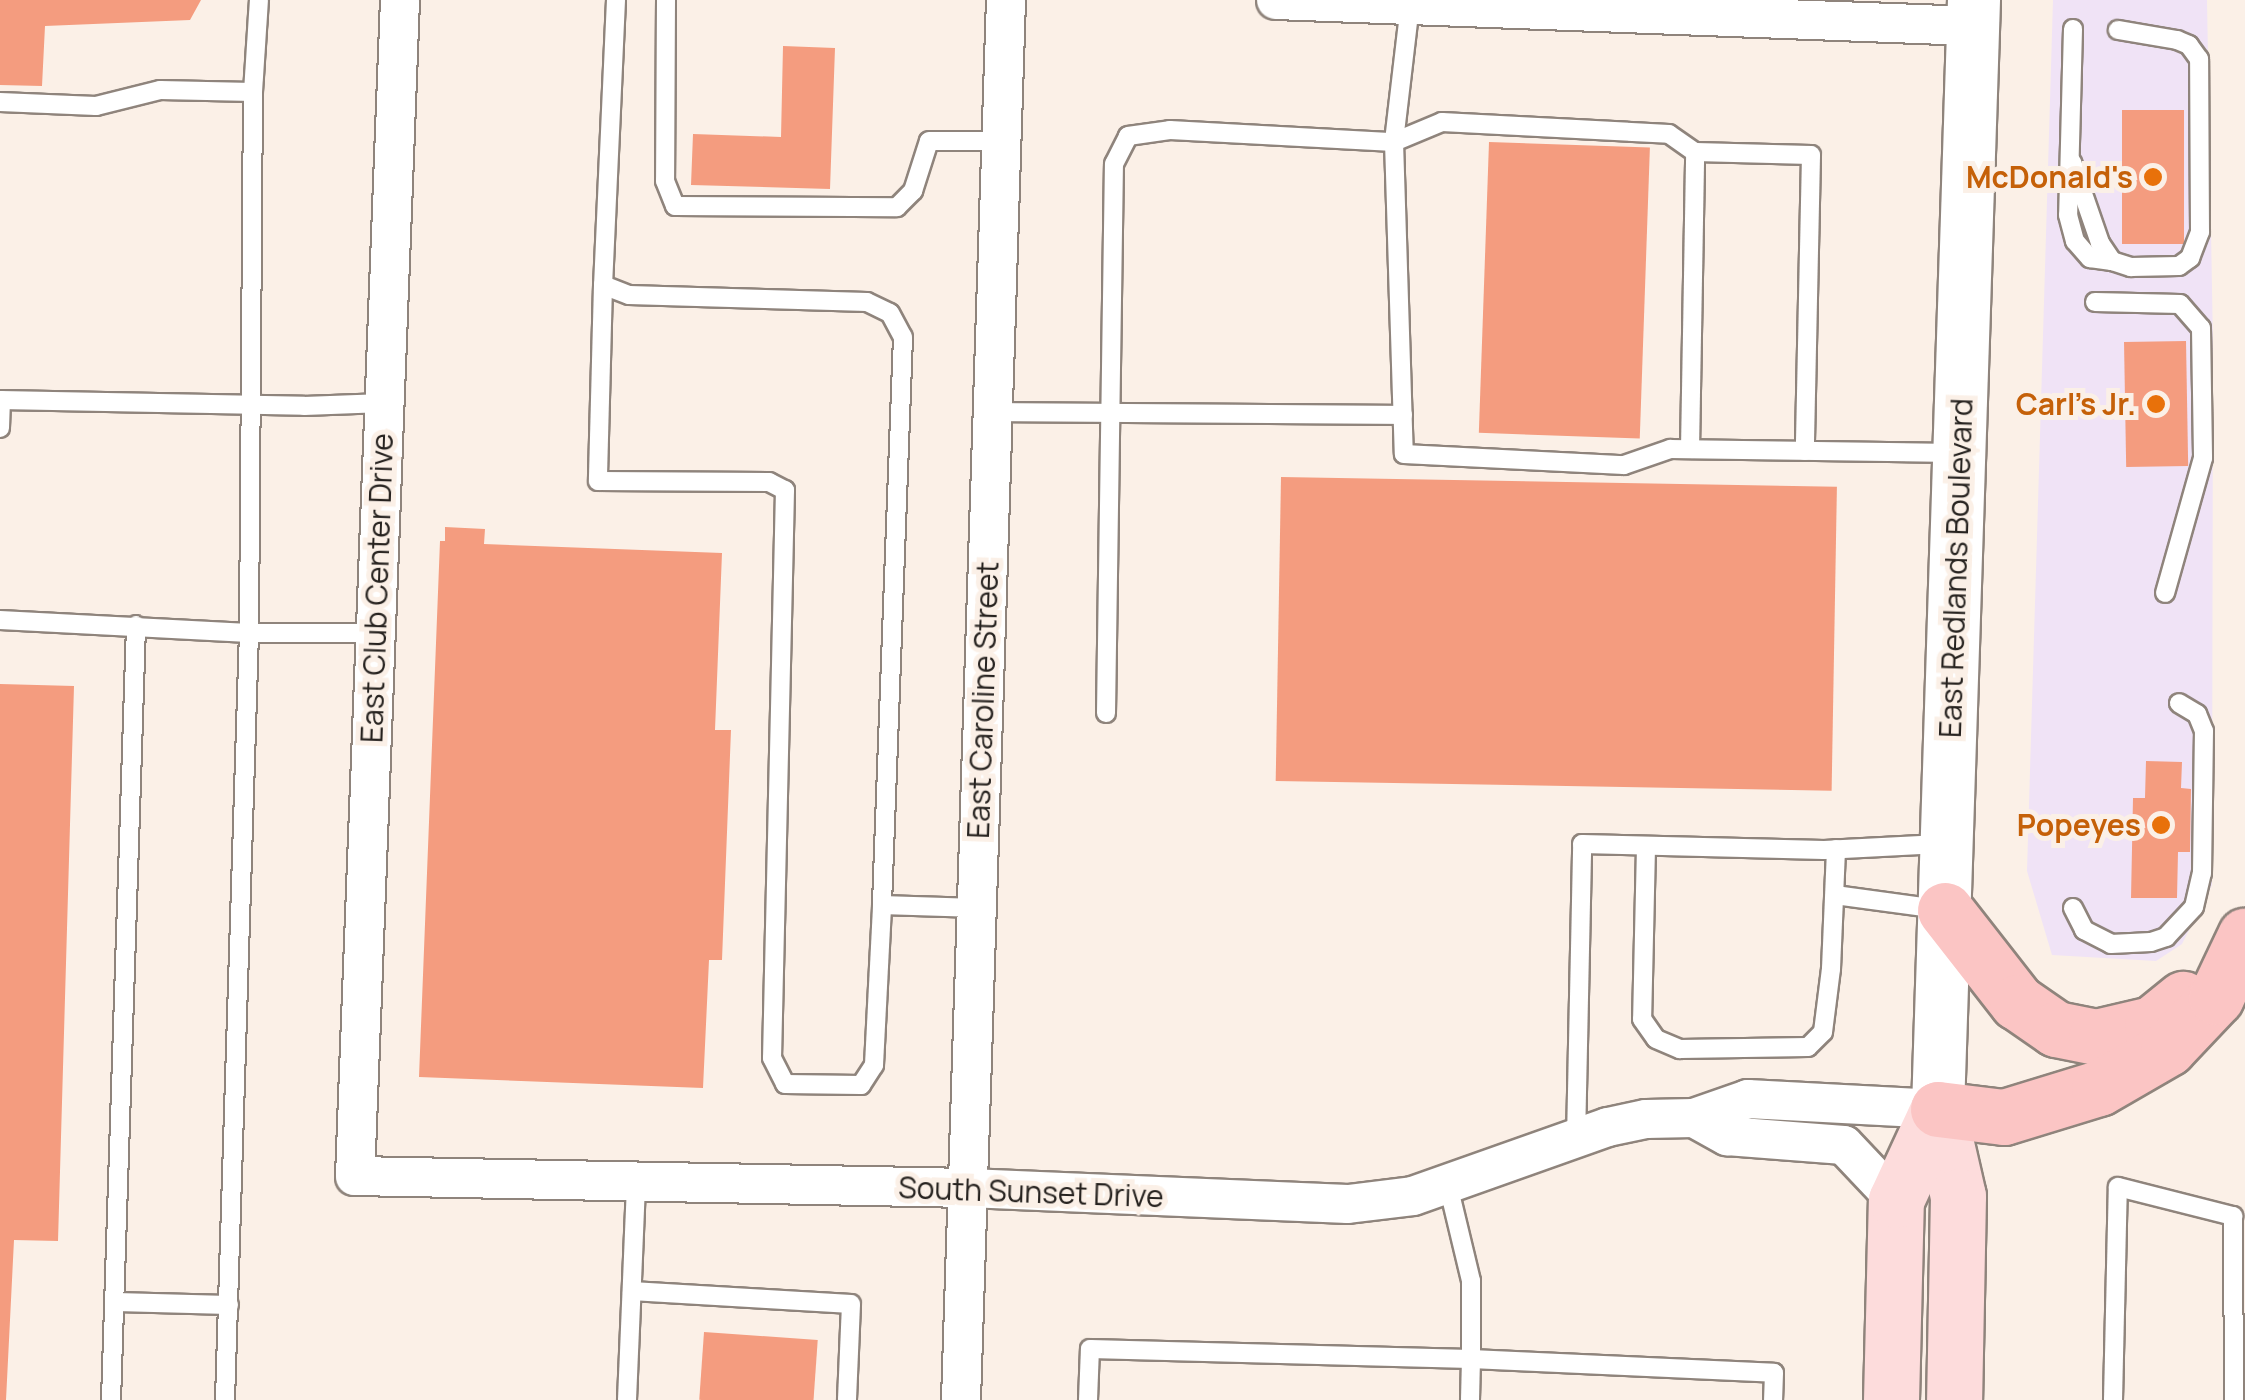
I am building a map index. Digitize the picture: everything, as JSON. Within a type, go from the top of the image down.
[{"type":"highway","points":[[1945,910],[2017,1002],[2056,1029],[2096,1036],[2152,1024],[2241,946]]},
{"type":"highway","points":[[1938,1109],[2004,1117],[2098,1088],[2168,1048],[2216,998],[2241,946]]},
{"type":"main road","name":"East Redlands Boulevard","points":[[1954,1400],[1958,1196],[1938,1109],[1973,13]]},
{"type":"main road","name":"East Redlands Boulevard","points":[[1891,1400],[1896,1200],[1938,1109]]},
{"type":"street","name":"East Club Center Drive","points":[[355,1176],[400,0]]},
{"type":"street","name":"East Caroline Street","points":[[961,1400],[1006,0]]},
{"type":"street","points":[[1276,0],[1973,13]]},
{"type":"street","name":"South Sunset Drive","points":[[355,1176],[968,1188],[1381,1203],[1646,1119],[1694,1118],[1748,1099],[1938,1109]]},
{"type":"street","name":"South Sunset Drive","points":[[1694,1118],[1727,1136],[1844,1145],[1896,1200]]},
{"type":"lane","points":[[225,1400],[249,634],[254,92],[259,0]]},
{"type":"lane","points":[[603,285],[629,295],[867,302],[890,313],[904,337],[874,1066],[861,1086],[785,1084],[772,1058],[784,490],[770,482],[598,481],[603,285],[616,0]]},
{"type":"lane","points":[[666,0],[664,180],[675,206],[897,207],[914,191],[929,141],[1001,141]]},
{"type":"lane","points":[[1410,5],[1394,142],[1404,454],[1624,465],[1670,449],[1960,453]]},
{"type":"lane","points":[[2074,29],[2072,162],[2100,243],[2112,261],[2131,267],[2179,266],[2190,258],[2200,232],[2199,60],[2189,45],[2178,40],[2118,30]]},
{"type":"lane","points":[[0,102],[96,106],[160,90],[254,92]]},
{"type":"lane","points":[[1106,714],[1114,164],[1128,136],[1170,130],[1394,142],[1442,122],[1669,134],[1696,152],[1811,155],[1805,451]]},
{"type":"lane","points":[[1690,449],[1696,152]]},
{"type":"lane","points":[[2095,302],[2180,304],[2200,328],[2203,458],[2165,593]]},
{"type":"lane","points":[[0,428],[1,400],[251,405],[384,403]]},
{"type":"lane","points":[[993,412],[1403,415]]},
{"type":"lane","points":[[0,620],[249,634],[376,633]]},
{"type":"lane","points":[[111,1400],[136,625]]},
{"type":"lane","points":[[2074,908],[2084,930],[2111,944],[2151,942],[2166,937],[2194,907],[2202,873],[2204,731],[2197,714],[2180,704]]},
{"type":"lane","points":[[1576,1140],[1582,844],[1836,849],[1948,844]]},
{"type":"lane","points":[[1646,847],[1642,1019],[1656,1039],[1680,1049],[1808,1048],[1823,1032],[1836,849]]},
{"type":"lane","points":[[1835,895],[1945,910]]},
{"type":"lane","points":[[882,905],[977,908]]},
{"type":"lane","points":[[627,1400],[636,1181]]},
{"type":"lane","points":[[1448,1184],[1471,1282],[1470,1400]]},
{"type":"lane","points":[[2113,1400],[2118,1187],[2233,1216],[2234,1400]]},
{"type":"lane","points":[[632,1292],[851,1304],[847,1400]]},
{"type":"lane","points":[[116,1302],[229,1306]]},
{"type":"lane","points":[[1088,1400],[1090,1349],[1471,1358],[1774,1373],[1773,1400]]},
{"type":"shaded area","points":[[2053,0],[2207,0],[2213,345],[2212,885],[2182,944],[2156,961],[2052,955],[2027,871]]},
{"type":"building","points":[[0,0],[201,0],[190,20],[45,26],[42,86],[0,85]]},
{"type":"building","points":[[783,46],[835,48],[830,189],[691,185],[693,134],[781,137]]},
{"type":"building","name":"McDonald's","points":[[2122,110],[2184,110],[2184,244],[2122,244]]},
{"type":"building","points":[[1489,142],[1650,148],[1640,438],[1479,433]]},
{"type":"building","name":"Carl's Jr.","points":[[2186,341],[2188,466],[2126,467],[2124,342]]},
{"type":"building","points":[[1281,477],[1837,487],[1832,791],[1276,781]]},
{"type":"building","points":[[445,527],[485,529],[484,544],[722,553],[715,730],[731,730],[722,960],[709,960],[703,1088],[419,1077],[440,541],[445,541]]},
{"type":"building","points":[[0,684],[74,686],[58,1241],[14,1240],[6,1400],[0,1400]]},
{"type":"building","name":"Popeyes","points":[[2146,761],[2182,762],[2181,788],[2191,789],[2190,852],[2178,852],[2177,898],[2131,898],[2133,798],[2145,798]]},
{"type":"building","points":[[704,1332],[818,1340],[814,1400],[699,1400]]},
{"type":"place","name":"McDonald's","points":[[2153,177]]},
{"type":"place","name":"Carl's Jr.","points":[[2156,404]]},
{"type":"place","name":"Popeyes","points":[[2161,825]]}]
